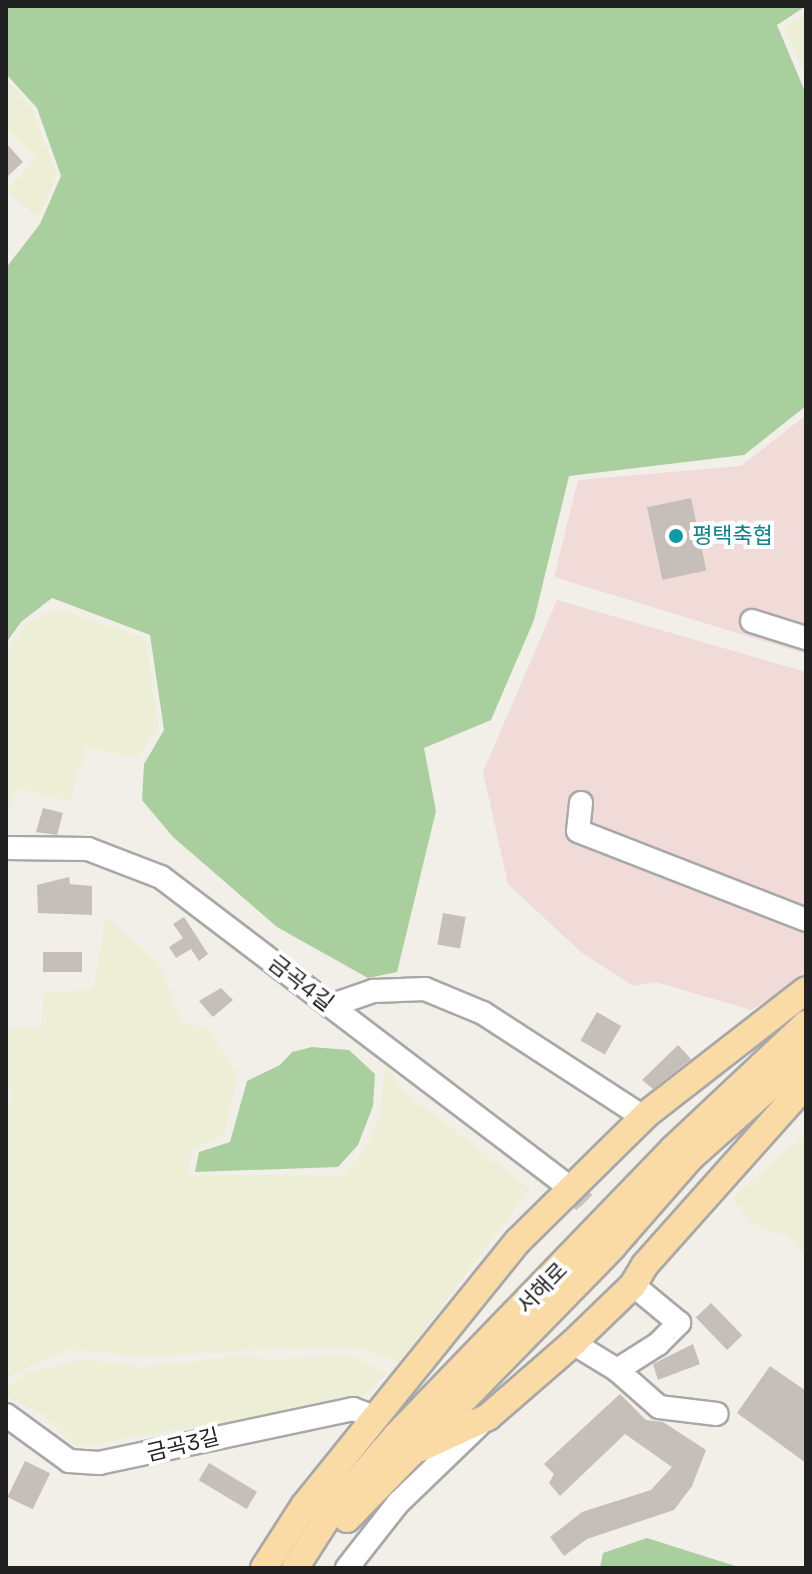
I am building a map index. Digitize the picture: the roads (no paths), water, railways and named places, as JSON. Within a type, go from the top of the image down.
[{"type":"main road","points":[[264,1568],[304,1506],[518,1241],[569,1187],[643,1117],[753,1026],[806,990]]},
{"type":"main road","name":"서해로","points":[[295,1568],[331,1512],[397,1435],[673,1149],[806,1024]]},
{"type":"main road","name":"서해로","points":[[314,1568],[344,1522],[613,1246],[691,1157],[806,1054]]},
{"type":"main road","points":[[412,1451],[488,1417],[573,1343],[639,1275],[806,1084]]},
{"type":"street","points":[[752,621],[806,638]]},
{"type":"street","points":[[581,803],[578,831],[806,920]]},
{"type":"street","name":"금곡4길","points":[[6,848],[88,849],[132,862],[191,898],[569,1187]]},
{"type":"street","points":[[330,1006],[373,991],[425,989],[483,1013],[643,1117]]},
{"type":"street","points":[[617,1370],[679,1323],[639,1275]]},
{"type":"street","points":[[573,1343],[617,1370],[659,1407],[717,1414]]},
{"type":"street","name":"금곡3길","points":[[6,1415],[69,1461],[99,1463],[353,1409],[374,1417]]},
{"type":"street","points":[[347,1568],[398,1503],[488,1417]]},
{"type":"tunnel","points":[[569,1187],[645,1265]]},
{"type":"place","name":"평택축협","points":[[676,536]]}]
